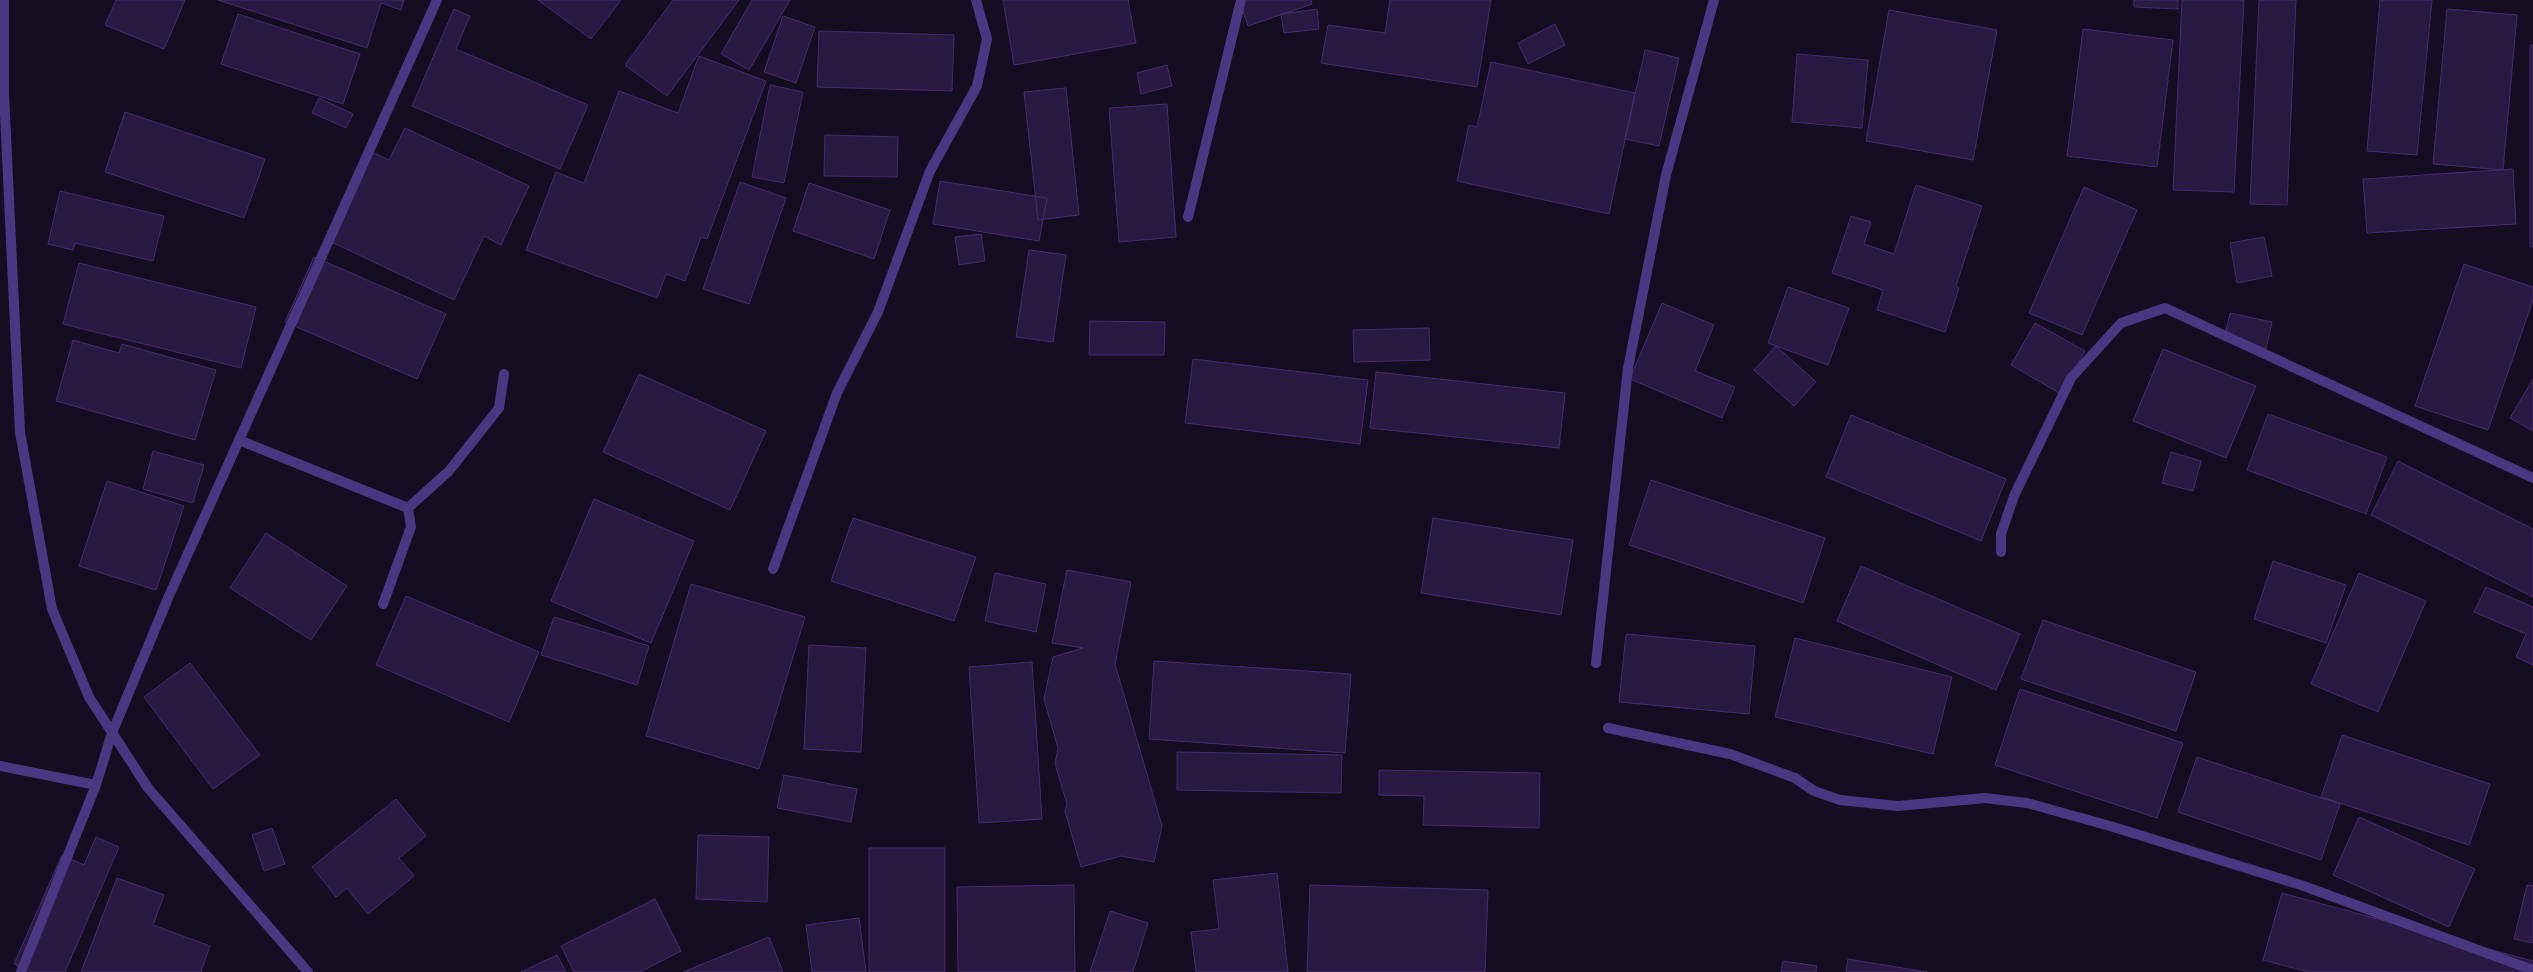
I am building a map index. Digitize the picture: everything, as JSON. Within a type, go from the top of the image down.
[{"type":"street","points":[[4,0],[2,92],[20,432],[52,609],[89,696],[148,788],[308,972]]},
{"type":"street","points":[[21,972],[96,785],[112,733],[168,598],[437,0]]},
{"type":"street","points":[[773,569],[837,393],[878,312],[930,170],[977,86],[987,39],[976,0]]},
{"type":"street","points":[[1188,217],[1241,0]]},
{"type":"street","points":[[1596,663],[1628,368],[1666,175],[1714,0]]},
{"type":"street","points":[[2001,552],[2001,534],[2014,496],[2071,378],[2121,323],[2165,308],[2533,478]]},
{"type":"street","points":[[408,508],[449,471],[499,408],[504,374]]},
{"type":"street","points":[[239,440],[408,508]]},
{"type":"street","points":[[383,604],[411,527],[408,508]]},
{"type":"street","points":[[1608,728],[1730,754],[1795,778],[1814,791],[1840,800],[1898,806],[1985,798],[2027,803],[2110,826],[2301,885],[2533,970]]},
{"type":"street","points":[[0,766],[96,785]]},
{"type":"building","points":[[116,0],[185,0],[164,49],[105,25]]},
{"type":"building","points":[[218,0],[404,0],[401,10],[381,3],[367,48]]},
{"type":"building","points":[[538,0],[621,0],[591,39]]},
{"type":"building","points":[[673,0],[739,0],[667,96],[625,65]]},
{"type":"building","points":[[752,0],[790,0],[749,70],[721,54]]},
{"type":"building","points":[[1003,0],[1128,0],[1136,43],[1014,65]]},
{"type":"building","points":[[1239,0],[1311,0],[1312,4],[1248,26]]},
{"type":"building","points":[[1390,0],[1491,0],[1477,87],[1321,63],[1328,25],[1385,33]]},
{"type":"building","points":[[2134,0],[2178,0],[2178,9],[2134,7]]},
{"type":"building","points":[[2182,0],[2244,0],[2234,192],[2173,190]]},
{"type":"building","points":[[2259,0],[2296,0],[2287,205],[2250,204]]},
{"type":"building","points":[[2380,0],[2432,0],[2417,155],[2367,151]]},
{"type":"building","points":[[454,9],[470,16],[456,49],[588,105],[560,169],[412,106]]},
{"type":"building","points":[[1317,9],[1319,29],[1284,33],[1281,14]]},
{"type":"building","points":[[2447,9],[2517,15],[2503,170],[2433,164]]},
{"type":"building","points":[[1889,10],[1997,30],[1973,160],[1866,141]]},
{"type":"building","points":[[238,14],[360,54],[343,104],[221,64]]},
{"type":"building","points":[[783,16],[815,27],[796,83],[764,72]]},
{"type":"building","points":[[1555,24],[1565,45],[1528,64],[1518,43]]},
{"type":"building","points":[[2083,29],[2173,40],[2157,167],[2067,156]]},
{"type":"building","points":[[819,31],[954,35],[952,91],[817,87]]},
{"type":"building","points":[[2530,45],[2533,45],[2533,247],[2530,247]]},
{"type":"building","points":[[1645,50],[1679,58],[1659,146],[1625,139]]},
{"type":"building","points":[[1797,54],[1868,60],[1862,128],[1792,122]]},
{"type":"building","points":[[699,56],[766,81],[707,239],[701,237],[685,281],[666,274],[657,298],[526,250],[556,172],[584,183],[619,91],[678,113]]},
{"type":"building","points":[[1491,62],[1635,93],[1609,214],[1457,181],[1469,125],[1477,127]]},
{"type":"building","points":[[1167,65],[1172,86],[1141,94],[1137,73]]},
{"type":"building","points":[[770,85],[803,92],[784,183],[752,177]]},
{"type":"building","points":[[1066,88],[1079,215],[1038,220],[1024,92]]},
{"type":"building","points":[[319,98],[353,114],[346,128],[312,113]]},
{"type":"building","points":[[1167,104],[1176,237],[1119,242],[1109,108]]},
{"type":"building","points":[[125,112],[265,159],[244,218],[105,172]]},
{"type":"building","points":[[405,128],[529,186],[501,245],[484,236],[454,300],[325,239],[368,150],[389,160]]},
{"type":"building","points":[[825,135],[898,137],[897,177],[824,176]]},
{"type":"building","points":[[2513,169],[2516,224],[2367,233],[2363,179]]},
{"type":"building","points":[[940,181],[1047,198],[1039,241],[933,224]]},
{"type":"building","points":[[740,182],[786,198],[749,304],[703,289]]},
{"type":"building","points":[[809,183],[890,210],[874,259],[793,231]]},
{"type":"building","points":[[1916,185],[1982,206],[1956,286],[1959,288],[1945,332],[1877,310],[1883,290],[1832,273],[1851,216],[1871,222],[1864,244],[1894,254]]},
{"type":"building","points":[[2084,187],[2137,210],[2082,335],[2029,313]]},
{"type":"building","points":[[60,191],[164,216],[153,261],[75,243],[73,250],[48,244]]},
{"type":"building","points":[[981,234],[985,261],[959,265],[955,237]]},
{"type":"building","points":[[2264,237],[2272,276],[2237,283],[2230,243]]},
{"type":"building","points":[[1029,250],[1066,255],[1053,342],[1016,337]]},
{"type":"building","points":[[314,257],[446,314],[417,379],[285,322]]},
{"type":"building","points":[[79,263],[256,307],[241,368],[63,324]]},
{"type":"building","points":[[2464,264],[2533,287],[2533,300],[2488,430],[2415,406]]},
{"type":"building","points":[[1788,287],[1849,308],[1828,365],[1768,343]]},
{"type":"building","points":[[1662,303],[1714,325],[1695,371],[1735,387],[1722,418],[1630,379]]},
{"type":"building","points":[[2230,313],[2272,322],[2266,349],[2224,340]]},
{"type":"building","points":[[1090,321],[1165,322],[1164,355],[1089,355]]},
{"type":"building","points":[[2035,323],[2085,351],[2061,394],[2011,365]]},
{"type":"building","points":[[1429,328],[1430,360],[1354,362],[1353,330]]},
{"type":"building","points":[[73,340],[119,353],[122,344],[216,370],[195,440],[56,401]]},
{"type":"building","points":[[1776,346],[1816,382],[1794,406],[1754,370]]},
{"type":"building","points":[[2163,349],[2256,386],[2226,458],[2133,421]]},
{"type":"building","points":[[1193,359],[1368,380],[1360,444],[1185,423]]},
{"type":"building","points":[[1376,372],[1565,393],[1559,448],[1370,428]]},
{"type":"building","points":[[639,374],[766,431],[730,510],[603,452]]},
{"type":"building","points":[[2533,379],[2533,431],[2510,418]]},
{"type":"building","points":[[2268,414],[2387,457],[2366,514],[2247,470]]},
{"type":"building","points":[[1851,415],[2006,479],[1981,541],[1826,477]]},
{"type":"building","points":[[153,451],[204,465],[193,503],[143,489]]},
{"type":"building","points":[[2171,452],[2201,461],[2193,491],[2162,483]]},
{"type":"building","points":[[2398,461],[2533,529],[2533,597],[2371,515]]},
{"type":"building","points":[[1651,480],[1825,538],[1803,603],[1629,545]]},
{"type":"building","points":[[107,481],[184,506],[156,590],[79,566]]},
{"type":"building","points":[[594,499],[694,541],[651,643],[551,601]]},
{"type":"building","points":[[853,518],[976,557],[954,621],[831,581]]},
{"type":"building","points":[[1433,518],[1573,540],[1561,615],[1421,593]]},
{"type":"building","points":[[266,533],[347,586],[311,640],[230,588]]},
{"type":"building","points":[[2273,561],[2346,585],[2326,643],[2254,619]]},
{"type":"building","points":[[1861,566],[2020,634],[1996,690],[1837,621]]},
{"type":"building","points":[[1067,570],[1131,582],[1115,664],[1162,826],[1154,862],[1121,856],[1081,867],[1065,811],[1067,804],[1055,764],[1058,748],[1044,699],[1053,657],[1083,648],[1052,643]]},
{"type":"building","points":[[995,573],[1046,584],[1036,632],[985,621]]},
{"type":"building","points":[[2359,573],[2426,601],[2378,712],[2311,684]]},
{"type":"building","points":[[691,584],[805,617],[759,769],[646,736]]},
{"type":"building","points":[[2486,587],[2533,607],[2533,665],[2516,657],[2526,634],[2474,612]]},
{"type":"building","points":[[406,596],[539,652],[509,722],[376,665]]},
{"type":"building","points":[[554,617],[649,646],[637,685],[541,655]]},
{"type":"building","points":[[2043,620],[2196,672],[2176,731],[2021,679]]},
{"type":"building","points":[[1626,634],[1755,646],[1749,714],[1619,702]]},
{"type":"building","points":[[1795,638],[1952,677],[1933,754],[1775,717]]},
{"type":"building","points":[[809,645],[866,648],[861,752],[804,749]]},
{"type":"building","points":[[1154,661],[1351,674],[1345,753],[1149,739]]},
{"type":"building","points":[[1032,662],[1042,819],[979,823],[969,667]]},
{"type":"building","points":[[190,663],[260,755],[213,789],[144,697]]},
{"type":"building","points":[[2020,689],[2183,743],[2157,818],[1995,765]]},
{"type":"building","points":[[2342,735],[2490,784],[2469,845],[2321,797]]},
{"type":"building","points":[[1177,752],[1342,755],[1341,793],[1177,790]]},
{"type":"building","points":[[2197,757],[2340,804],[2321,860],[2178,812]]},
{"type":"building","points":[[1379,770],[1540,773],[1539,828],[1423,825],[1424,796],[1379,795]]},
{"type":"building","points":[[784,775],[857,789],[851,822],[777,808]]},
{"type":"building","points":[[396,799],[426,836],[399,858],[414,876],[368,914],[347,888],[336,897],[312,867]]},
{"type":"building","points":[[2359,817],[2475,869],[2449,927],[2333,875]]},
{"type":"building","points":[[272,828],[285,864],[264,871],[252,835]]},
{"type":"building","points":[[698,835],[769,837],[767,902],[696,899]]},
{"type":"building","points":[[96,837],[119,847],[65,972],[32,972],[14,964],[62,855],[84,865]]},
{"type":"building","points":[[869,848],[945,848],[945,972],[869,972]]},
{"type":"building","points":[[1277,873],[1288,972],[1196,972],[1191,932],[1219,929],[1213,880]]},
{"type":"building","points":[[117,878],[164,895],[153,925],[210,946],[201,972],[81,972]]},
{"type":"building","points":[[1074,885],[1075,972],[958,972],[957,887]]},
{"type":"building","points":[[1310,885],[1488,890],[1485,972],[1307,972]]},
{"type":"building","points":[[2527,885],[2533,886],[2533,943],[2514,939]]},
{"type":"building","points":[[2282,893],[2533,961],[2532,972],[2308,972],[2263,960]]},
{"type":"building","points":[[655,899],[681,951],[640,972],[574,972],[561,946]]},
{"type":"building","points":[[1110,911],[1148,923],[1133,972],[1090,972]]},
{"type":"building","points":[[859,918],[866,972],[812,972],[806,925]]},
{"type":"building","points":[[769,937],[783,972],[683,972]]},
{"type":"building","points":[[557,955],[566,972],[521,972]]},
{"type":"building","points":[[1848,959],[1927,972],[1846,972]]},
{"type":"building","points":[[1783,961],[1817,966],[1816,972],[1781,972]]}]
